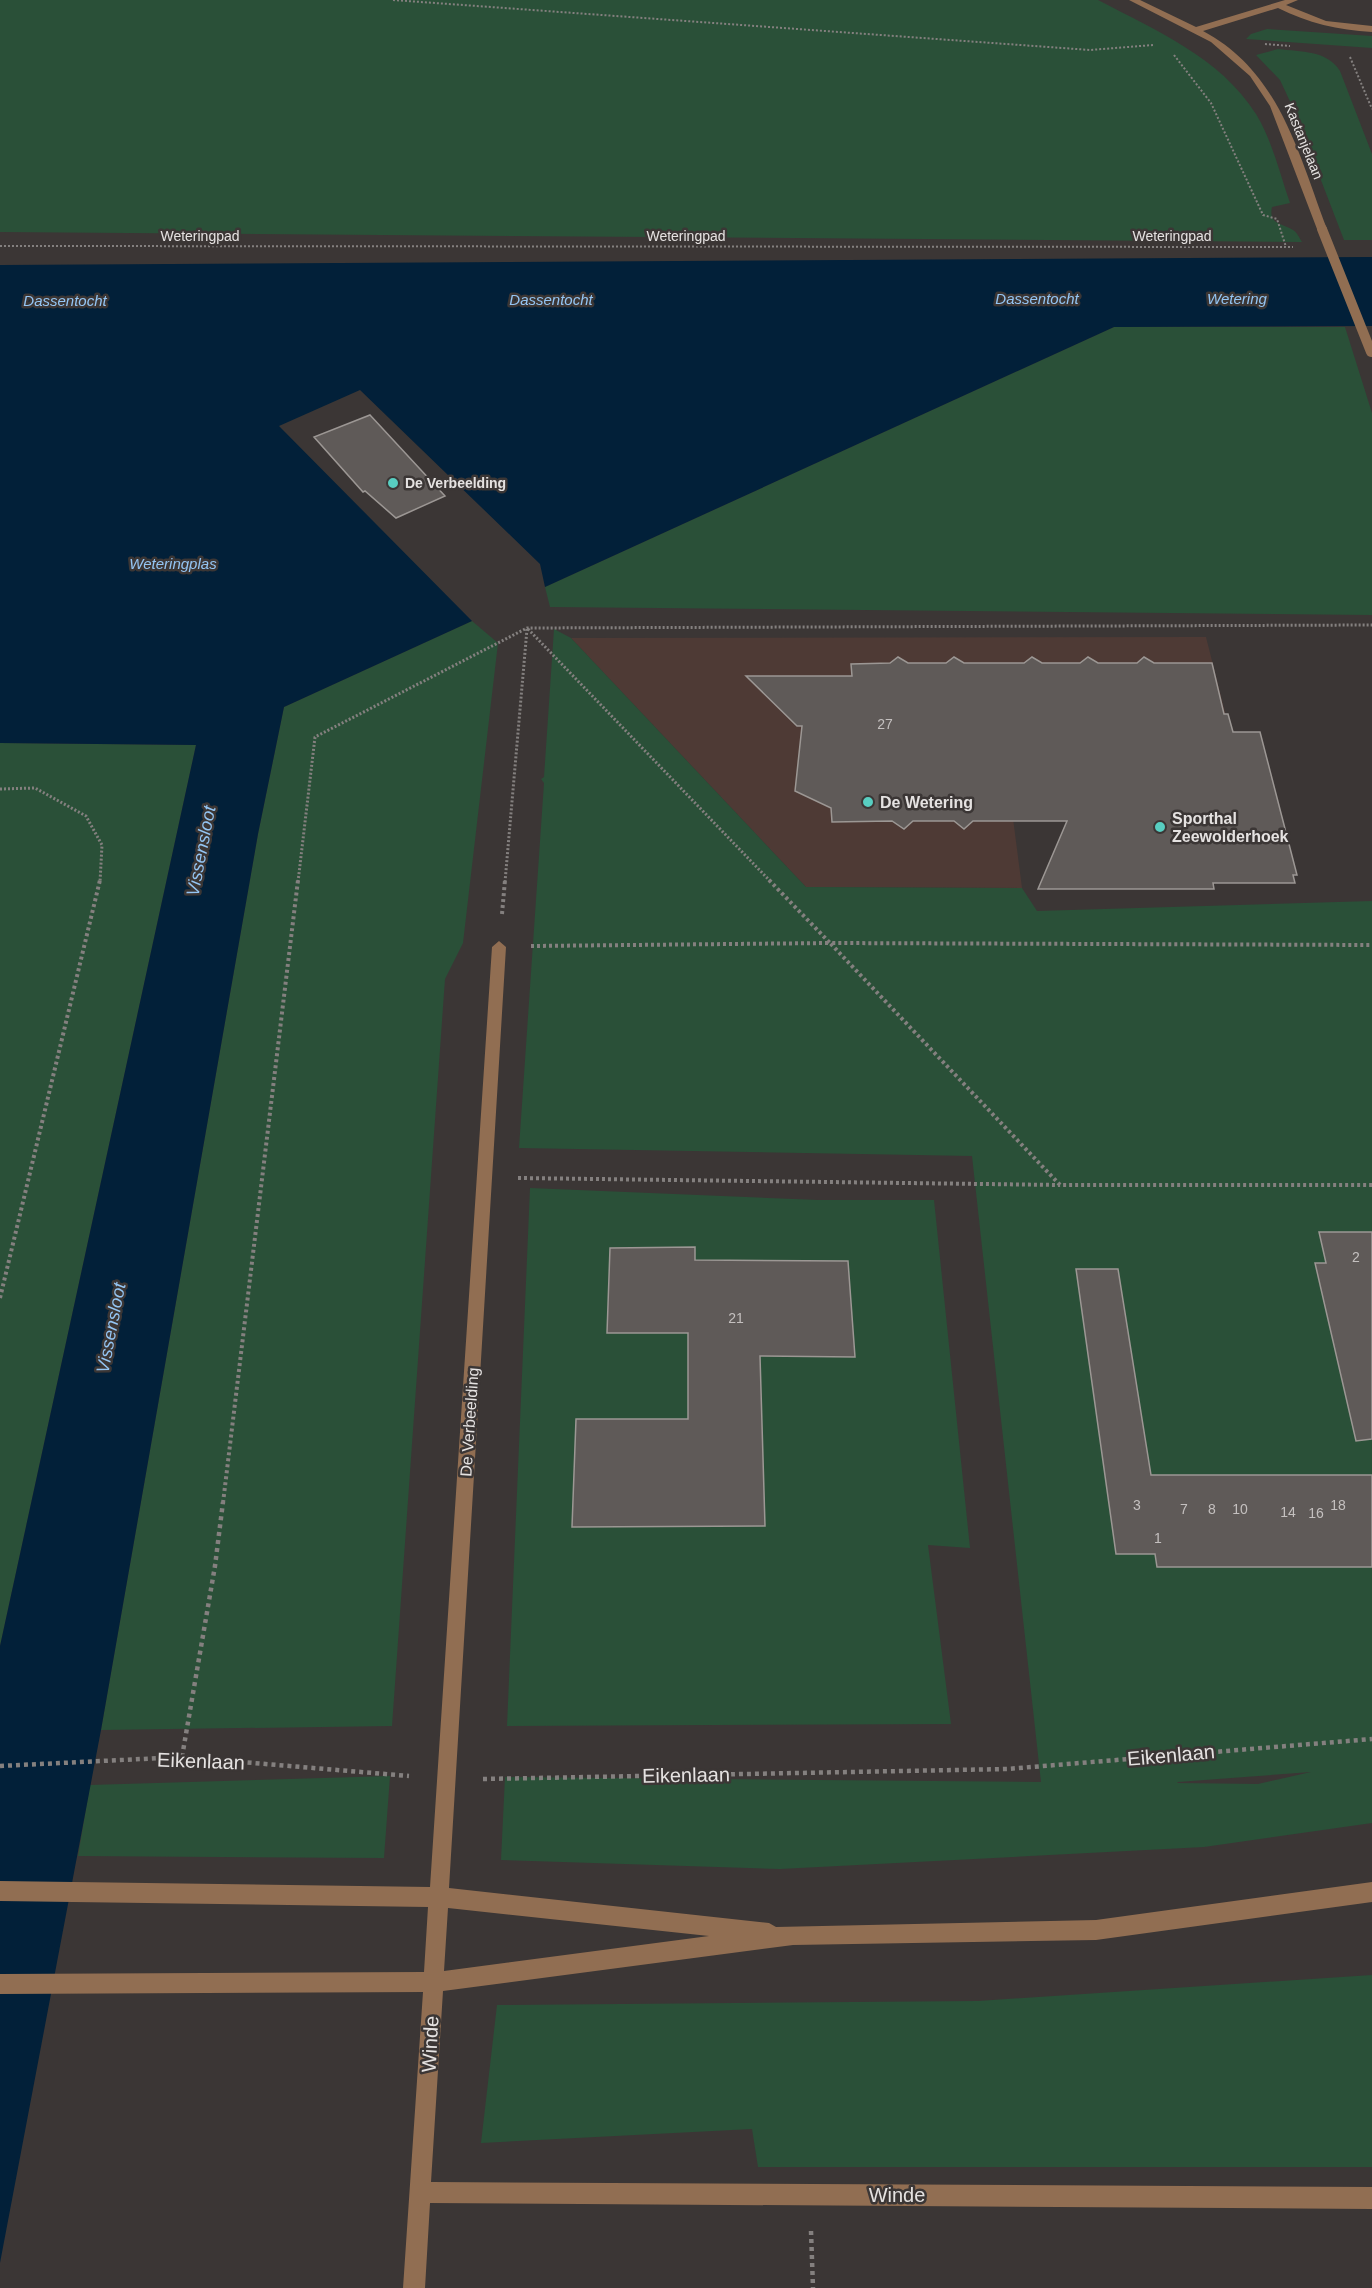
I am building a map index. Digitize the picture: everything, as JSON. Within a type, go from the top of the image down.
[{"type":"street","name":"Kastanjelaan","points":[[1133,0],[1214,40],[1253,74],[1275,106],[1372,353]]},
{"type":"street","points":[[1196,30],[1281,6],[1294,0]]},
{"type":"street","points":[[1281,6],[1312,21],[1343,27],[1372,29]]},
{"type":"street","name":"De Verbeelding","points":[[440,1897],[499,947]]},
{"type":"street","points":[[0,1891],[440,1897],[793,1935]]},
{"type":"street","points":[[0,1984],[433,1982],[793,1935],[1096,1929],[1372,1892]]},
{"type":"street","name":"Winde","points":[[414,2288],[440,1897]]},
{"type":"street","name":"Winde","points":[[422,2192],[1372,2198]]},
{"type":"path","points":[[393,0],[1090,50],[1155,45]]},
{"type":"path","points":[[1343,27],[1346,49],[1372,109]]},
{"type":"path","points":[[1214,40],[1165,44],[1211,103],[1256,194],[1263,215],[1277,219],[1286,247]]},
{"type":"path","name":"Weteringpad","points":[[0,246],[1297,247]]},
{"type":"path","points":[[182,1757],[215,1566],[315,737],[527,628],[1372,626]]},
{"type":"path","points":[[527,628],[1060,1185]]},
{"type":"path","points":[[527,628],[499,947],[830,943],[1372,945]]},
{"type":"path","points":[[0,789],[35,788],[86,816],[102,845],[101,876],[0,1298]]},
{"type":"path","points":[[484,1178],[1060,1185],[1372,1185]]},
{"type":"path","name":"Eikenlaan","points":[[0,1766],[182,1757],[446,1780],[1006,1769],[1372,1739]]},
{"type":"path","points":[[810,2195],[813,2288]]},
{"type":"shaded area","name":"De Wetering","points":[[1206,637],[1226,716],[1000,717],[1022,888],[806,887],[571,638]]},
{"type":"green space","points":[[0,0],[1098,0],[1185,47],[1224,76],[1241,94],[1256,114],[1267,135],[1290,203],[1272,207],[1272,217],[1277,223],[1294,231],[1302,242],[0,232]]},
{"type":"green space","points":[[1267,29],[1372,36],[1372,48],[1246,39],[1251,34]]},
{"type":"green space","points":[[1278,49],[1313,53],[1328,59],[1340,71],[1372,154],[1372,240],[1344,240],[1294,110],[1280,80],[1256,55]]},
{"type":"green space","points":[[1114,327],[1345,327],[1372,413],[1372,615],[550,607],[545,587]]},
{"type":"green space","points":[[472,621],[498,643],[463,943],[445,979],[392,1726],[101,1730],[258,834],[284,707]]},
{"type":"green space","points":[[554,629],[571,638],[806,887],[1022,888],[1037,911],[1372,901],[1372,1823],[1204,1847],[780,1869],[501,1860],[505,1777],[1041,1782],[972,1156],[519,1148],[544,783],[541,779],[544,777]],"holes":[[[1311,1772],[1258,1784],[1177,1783]]]},
{"type":"green space","points":[[0,743],[196,745],[0,1646]]},
{"type":"green space","points":[[530,1188],[818,1200],[934,1200],[970,1548],[928,1545],[951,1724],[507,1726]]},
{"type":"green space","points":[[390,1776],[384,1858],[78,1856],[90,1785]]},
{"type":"green space","points":[[1372,1975],[1372,2167],[758,2167],[752,2129],[481,2143],[497,2005],[978,2001]]},
{"type":"water","name":"Weteringplas","points":[[1372,257],[1372,326],[1114,327],[545,587],[540,564],[360,390],[279,426],[472,621],[284,707],[258,834],[101,1730],[0,2263],[0,1646],[196,745],[0,743],[0,265]]},
{"type":"building","name":"De Verbeelding","points":[[370,415],[445,496],[396,518],[365,491],[363,492],[314,437]]},
{"type":"building","points":[[898,657],[908,663],[946,663],[954,657],[964,663],[1024,663],[1032,657],[1042,663],[1080,663],[1088,657],[1098,663],[1137,663],[1144,657],[1154,663],[1212,663],[1224,714],[1228,714],[1233,732],[1260,732],[1297,875],[1293,875],[1295,883],[1213,883],[1214,889],[1038,889],[1067,821],[973,821],[964,829],[954,821],[913,821],[904,829],[892,821],[832,822],[831,808],[795,791],[802,726],[797,726],[746,676],[852,676],[851,664],[890,663]]},
{"type":"building","points":[[1319,1232],[1372,1232],[1372,1439],[1356,1441],[1315,1263],[1326,1263]]},
{"type":"building","points":[[695,1247],[695,1260],[848,1261],[855,1357],[760,1356],[765,1526],[572,1527],[576,1419],[688,1419],[688,1333],[607,1333],[610,1248]]},
{"type":"building","points":[[1076,1269],[1118,1269],[1151,1475],[1372,1475],[1372,1567],[1157,1567],[1155,1554],[1116,1554]]},
{"type":"place","name":"De Verbeelding","points":[[393,483]]},
{"type":"place","name":"De Wetering","points":[[868,802]]},
{"type":"place","name":"Sporthal Zeewolderhoek","points":[[1160,827]]},
{"type":"water label","name":"Dassentocht","points":[[1037,299]]},
{"type":"water label","name":"Wetering","points":[[1237,299]]},
{"type":"water label","name":"Dassentocht","points":[[551,300]]},
{"type":"water label","name":"Dassentocht","points":[[65,301]]},
{"type":"water label","name":"Vissensloot","points":[[201,851]]},
{"type":"water label","name":"Vissensloot","points":[[111,1328]]}]
